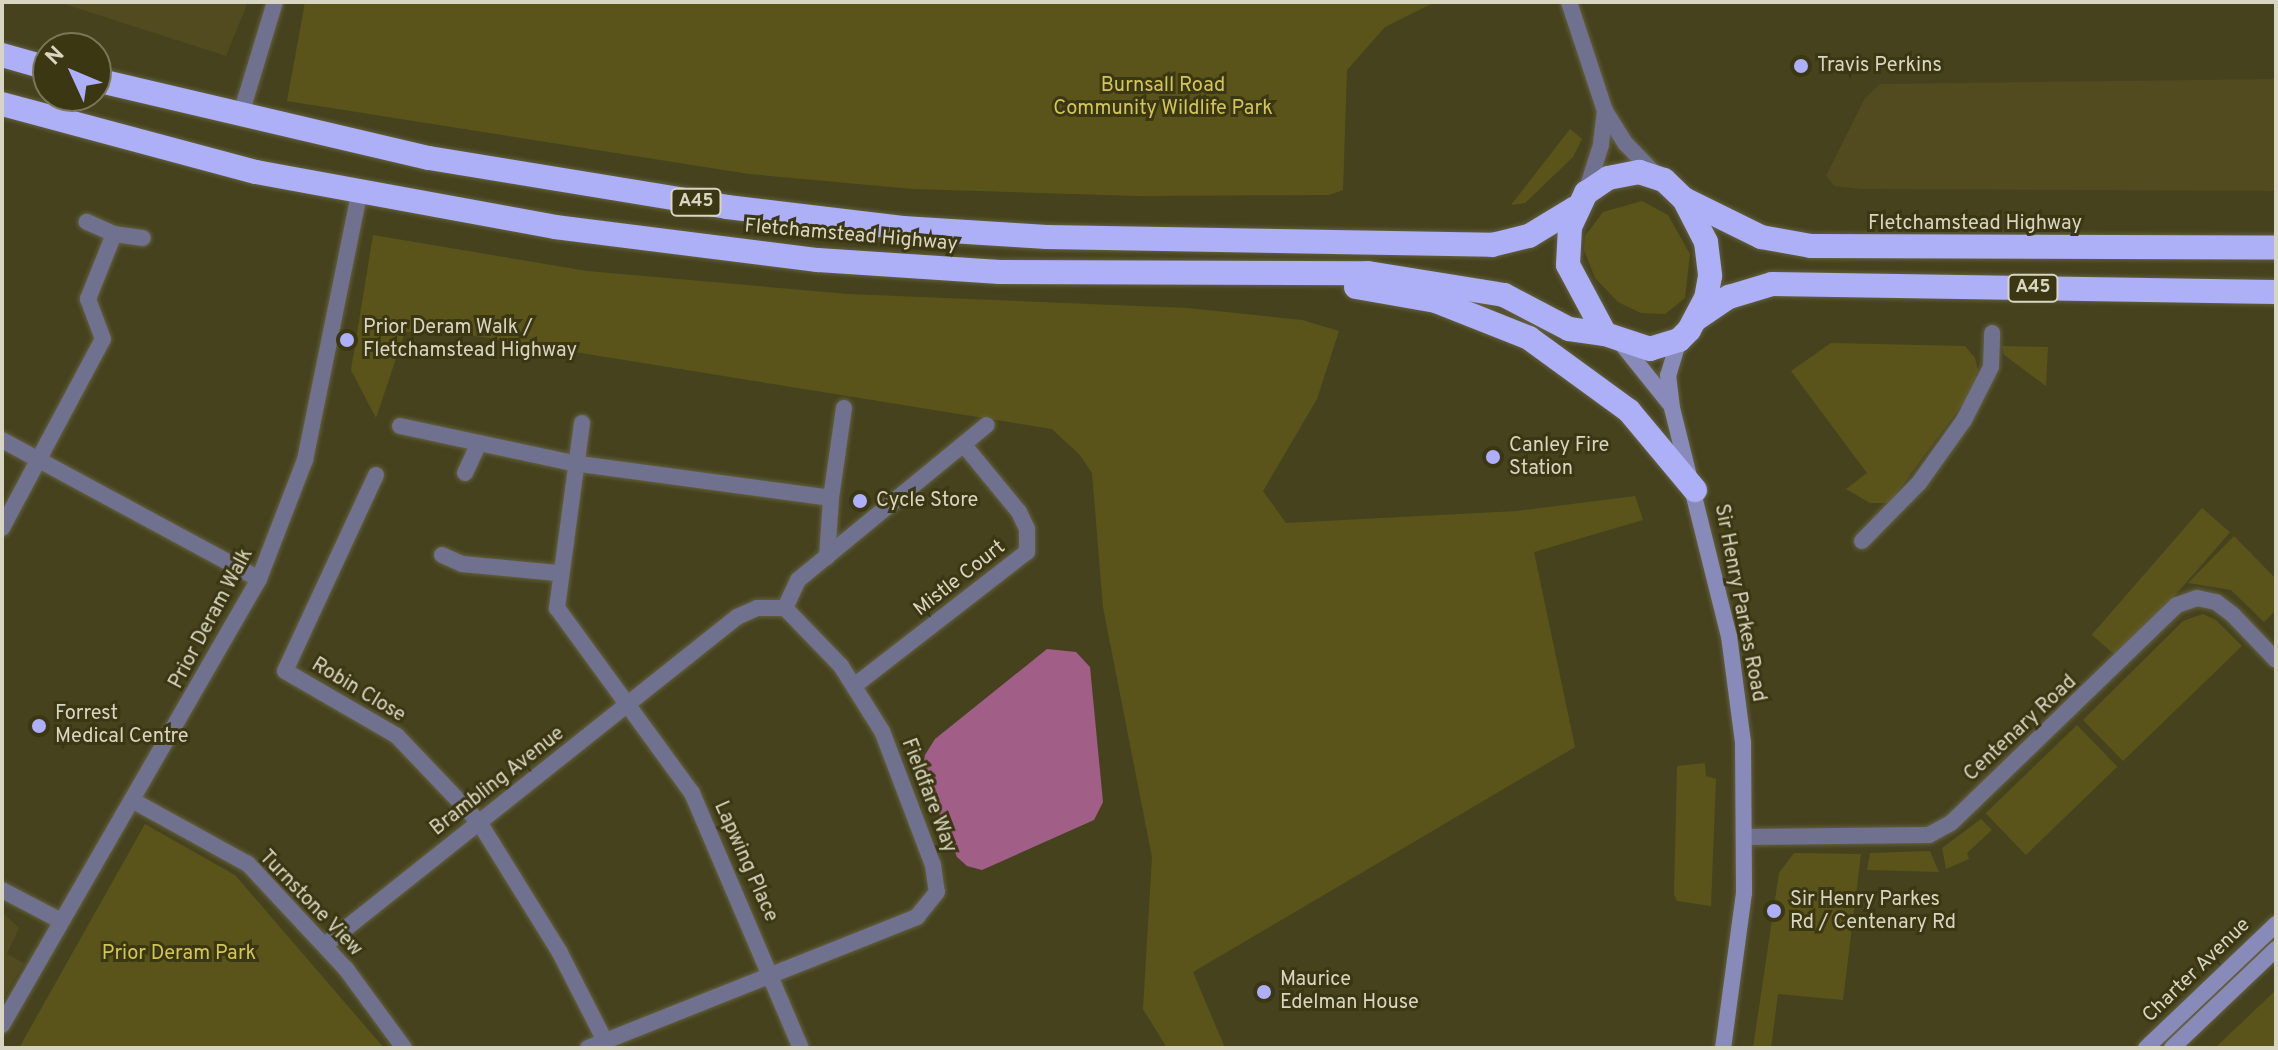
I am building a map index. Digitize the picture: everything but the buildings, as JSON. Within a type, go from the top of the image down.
[{"type":"highway","points":[[2,55],[32,63]]},
{"type":"highway","name":"Fletchamstead Highway","points":[[112,84],[240,117],[567,183],[903,228],[1047,237],[1492,245],[1529,236],[1580,201]]},
{"type":"highway","name":"Fletchamstead Highway","points":[[2,104],[256,172],[359,194],[555,227],[818,260],[1000,272],[1368,273],[1449,283],[1504,295],[1569,329],[1613,339]]},
{"type":"highway","name":"A45","points":[[1580,201],[1625,173],[1657,176],[1684,199],[1700,226],[1709,265],[1706,298],[1696,319],[1679,340],[1650,349],[1613,339]]},
{"type":"highway","name":"Fletchamstead Highway","points":[[1684,199],[1761,237],[1811,246],[2276,248]]},
{"type":"highway","points":[[1580,201],[1567,245],[1571,276],[1613,339]]},
{"type":"highway","points":[[1243,272],[1436,301],[1521,333],[1567,361],[1629,411],[1695,490]]},
{"type":"highway","name":"A45","points":[[1696,319],[1729,297],[1772,284],[2276,292]]},
{"type":"street","points":[[240,117],[275,2]]},
{"type":"street","points":[[1569,2],[1605,111],[1626,144],[1657,176]]},
{"type":"street","points":[[1580,201],[1601,145],[1605,111]]},
{"type":"street","name":"Prior Deram Walk","points":[[2,1025],[259,579],[305,460],[359,194]]},
{"type":"street","points":[[87,222],[114,234],[143,238]]},
{"type":"street","points":[[2,528],[103,339],[88,299],[114,234]]},
{"type":"street","points":[[1862,541],[1919,483],[1964,420],[1991,367],[1992,333]]},
{"type":"street","name":"Sir Henry Parkes Road","points":[[1613,339],[1672,408]]},
{"type":"street","name":"Sir Henry Parkes Road","points":[[1679,340],[1668,375],[1672,408],[1695,490],[1733,654],[1746,837],[1739,947],[1723,1048]]},
{"type":"street","points":[[827,557],[831,498],[844,408]]},
{"type":"street","name":"Lapwing Place","points":[[582,423],[572,463],[558,573],[557,608],[692,793],[773,973],[801,1048]]},
{"type":"street","points":[[785,608],[798,580],[987,425]]},
{"type":"street","points":[[400,426],[572,463],[831,498]]},
{"type":"street","points":[[2,440],[259,579]]},
{"type":"street","points":[[465,473],[479,443]]},
{"type":"street","name":"Mistle Court","points":[[854,686],[1027,552],[1027,529],[1019,512],[964,445]]},
{"type":"street","name":"Robin Close","points":[[374,487],[285,671],[397,736],[479,822]]},
{"type":"street","points":[[442,555],[462,564],[558,573]]},
{"type":"street","name":"Centenary Road","points":[[1746,837],[1929,835],[1951,823],[2177,605],[2197,598],[2216,602],[2233,615],[2276,660]]},
{"type":"street","name":"Brambling Avenue","points":[[325,945],[737,617],[757,608],[785,608]]},
{"type":"street","name":"Fieldfare Way","points":[[588,1048],[917,917],[937,892],[933,865],[882,731],[854,686],[785,608]]},
{"type":"street","name":"Turnstone View","points":[[132,800],[248,864],[325,945],[400,1042]]},
{"type":"street","points":[[479,822],[559,951],[605,1041]]},
{"type":"street","points":[[2,890],[61,921]]},
{"type":"street","name":"Charter Avenue","points":[[2146,1048],[2276,924]]},
{"type":"street","name":"Charter Avenue","points":[[2172,1048],[2276,949]]},
{"type":"shaded area","points":[[58,2],[248,2],[226,56]]},
{"type":"shaded area","points":[[2276,79],[2276,191],[1861,189],[1834,186],[1826,176],[1865,98],[1880,84]]},
{"type":"shaded area","points":[[1047,649],[1076,652],[1090,667],[1103,802],[1094,820],[982,870],[967,866],[957,857],[922,772],[925,755],[935,739]]},
{"type":"shaded area","points":[[2,912],[19,928],[7,954],[24,963],[2,1001]]},
{"type":"green space","name":"Burnsall Road Community Wildlife Park","points":[[305,2],[1435,2],[1385,27],[1347,70],[1343,190],[1329,195],[1138,196],[913,189],[749,174],[287,101]]},
{"type":"green space","points":[[1570,129],[1582,139],[1573,157],[1525,203],[1511,205]]},
{"type":"green space","points":[[1642,201],[1668,215],[1690,254],[1685,298],[1665,314],[1641,313],[1618,302],[1595,278],[1584,250],[1585,236],[1603,212]]},
{"type":"green space","points":[[373,235],[587,271],[848,294],[1187,308],[1302,320],[1339,331],[1317,399],[1263,491],[1286,523],[1517,511],[1635,496],[1643,520],[1534,552],[1575,747],[1193,972],[1225,1048],[1167,1048],[1143,1009],[1152,857],[1103,607],[1092,473],[1080,455],[1052,429],[451,332],[405,332],[376,418],[351,370]]},
{"type":"green space","points":[[1831,343],[1965,346],[1975,358],[1978,370],[1970,394],[1889,503],[1870,503],[1846,489],[1867,473],[1791,371]]},
{"type":"green space","points":[[2002,346],[2048,347],[2046,386],[2004,355]]},
{"type":"green space","points":[[2202,508],[2230,532],[2120,659],[2092,635]]},
{"type":"green space","points":[[2234,536],[2276,579],[2276,610],[2264,622],[2231,590],[2188,583]]},
{"type":"green space","points":[[2203,614],[2216,620],[2242,646],[2123,761],[2083,720],[2183,621]]},
{"type":"green space","points":[[2077,725],[2117,767],[2026,855],[1986,813]]},
{"type":"green space","points":[[1705,763],[1706,776],[1716,779],[1711,906],[1677,901],[1674,894],[1677,766]]},
{"type":"green space","points":[[1981,819],[1992,830],[1967,853],[1969,859],[1946,869],[1942,848]]},
{"type":"green space","name":"Prior Deram Park","points":[[145,824],[235,875],[384,1048],[19,1048]]},
{"type":"green space","points":[[1930,851],[1939,872],[1867,870],[1870,853]]},
{"type":"green space","points":[[1794,853],[1861,854],[1843,1000],[1778,994],[1771,1048],[1753,1048],[1779,873]]},
{"type":"green space","points":[[2276,990],[2276,1048],[2215,1048]]},
{"type":"place","name":"Travis Perkins","points":[[1801,66]]},
{"type":"place","name":"Prior Deram Walk / Fletchamstead Highway","points":[[347,340]]},
{"type":"place","name":"Canley Fire Station","points":[[1493,457]]},
{"type":"place","name":"Cycle Store","points":[[860,501]]},
{"type":"place","name":"Forrest Medical Centre","points":[[39,726]]},
{"type":"place","name":"Sir Henry Parkes Rd / Centenary Rd","points":[[1774,911]]},
{"type":"place","name":"Maurice Edelman House","points":[[1264,992]]}]
